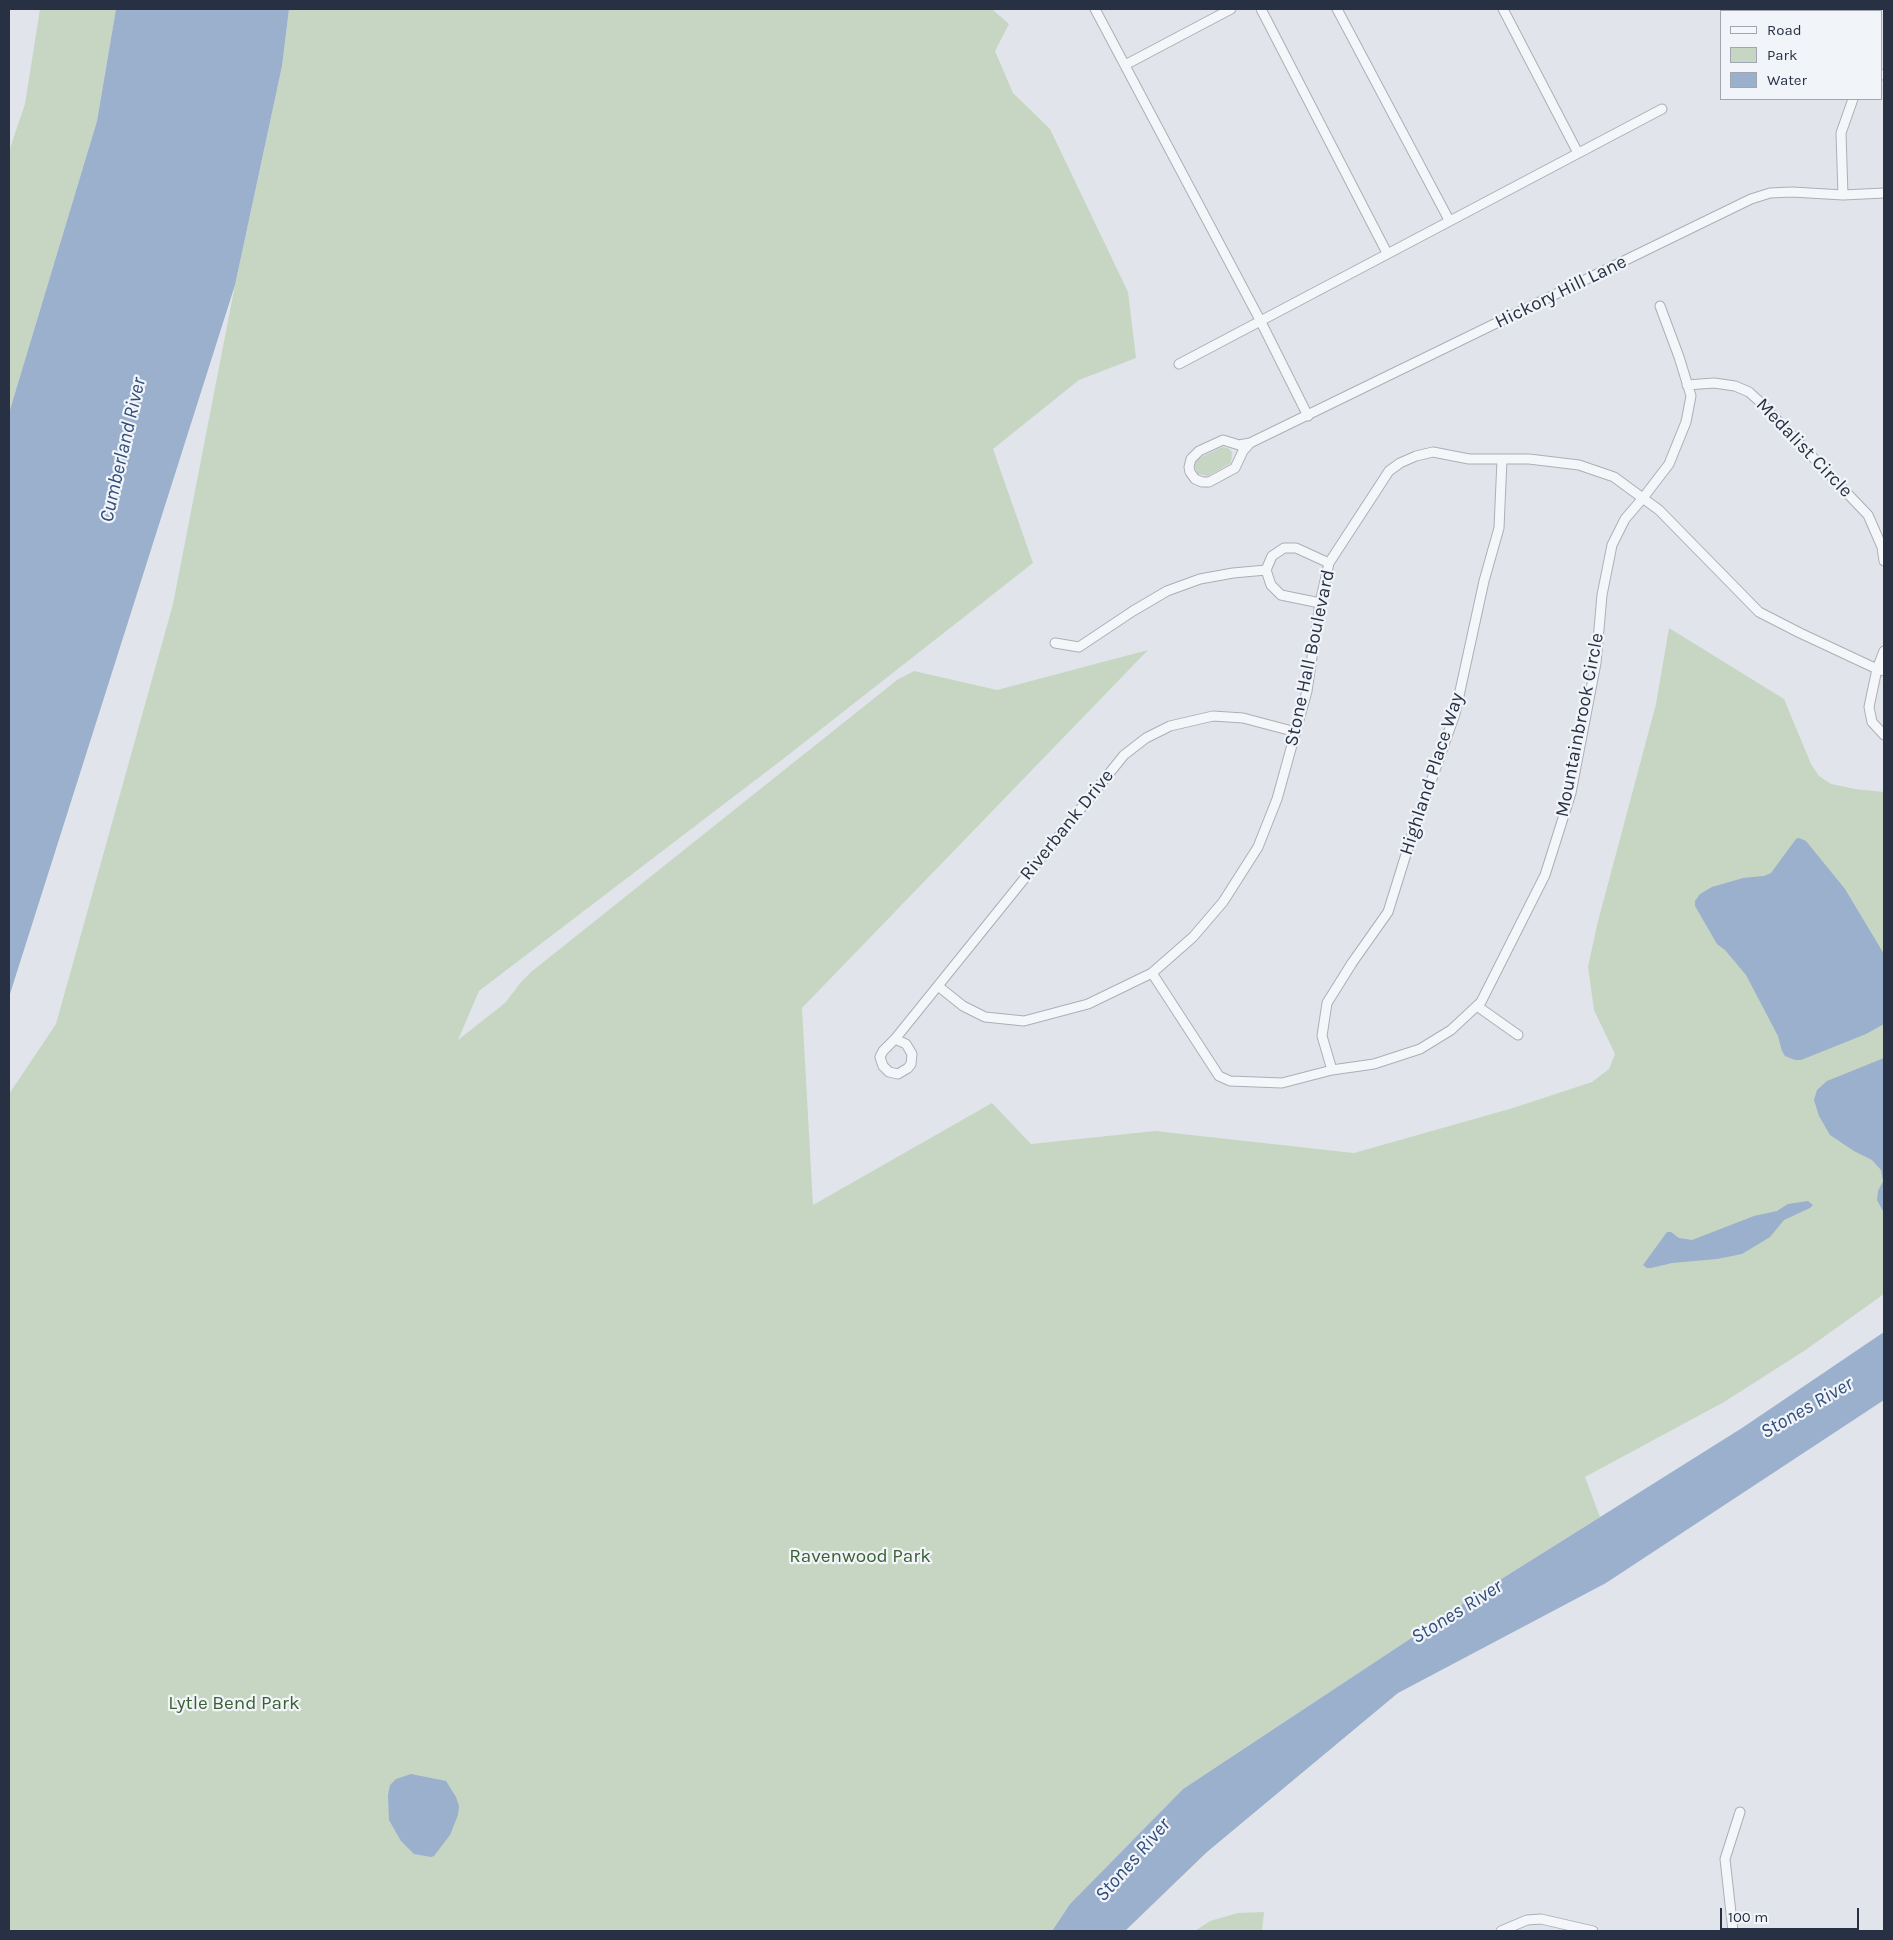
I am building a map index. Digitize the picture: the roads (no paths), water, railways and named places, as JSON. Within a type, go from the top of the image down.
[{"type":"street","points":[[1094,9],[1260,320],[1278,360],[1308,416]]},
{"type":"street","points":[[1125,65],[1231,9]]},
{"type":"street","points":[[1261,9],[1387,253]]},
{"type":"street","points":[[1337,9],[1450,220]]},
{"type":"street","points":[[1503,9],[1578,153]]},
{"type":"street","points":[[1843,195],[1841,133],[1853,100]]},
{"type":"street","points":[[1178,364],[1662,109]]},
{"type":"street","name":"Hickory Hill Lane","points":[[1250,443],[1243,451],[1235,468],[1209,482],[1195,479],[1190,472],[1191,459],[1199,451],[1223,440],[1239,445],[1250,443],[1750,199],[1770,193],[1792,192],[1843,195],[1884,193]]},
{"type":"street","name":"Mountainbrook Circle","points":[[1152,973],[1219,1076],[1230,1081],[1282,1083],[1332,1070],[1374,1064],[1420,1049],[1451,1030],[1477,1006],[1545,874],[1570,792],[1596,663],[1602,595],[1612,545],[1625,519],[1668,464],[1686,422],[1691,396],[1679,356],[1660,306]]},
{"type":"street","name":"Medalist Circle","points":[[1687,385],[1714,383],[1735,386],[1749,392],[1868,515],[1882,547],[1884,561]]},
{"type":"street","name":"Stone Hall Boulevard","points":[[938,986],[963,1006],[986,1017],[1024,1021],[1088,1004],[1152,973],[1193,937],[1224,902],[1258,847],[1277,800],[1307,691],[1320,603],[1329,563],[1389,471],[1400,463],[1416,456],[1433,452],[1469,459],[1529,459],[1579,465],[1614,478],[1659,510],[1759,612],[1881,670]]},
{"type":"street","name":"Highland Place Way","points":[[1332,1070],[1322,1036],[1327,1003],[1352,963],[1388,912],[1412,835],[1454,714],[1484,580],[1499,528],[1502,460]]},
{"type":"street","points":[[1320,603],[1281,595],[1271,585],[1266,570],[1272,556],[1284,548],[1296,548],[1329,563]]},
{"type":"street","points":[[1056,643],[1079,647],[1150,601],[1200,579],[1232,573],[1266,570]]},
{"type":"street","points":[[1884,651],[1881,670],[1870,699],[1869,711],[1874,726],[1884,735]]},
{"type":"street","name":"Riverbank Drive","points":[[896,1039],[1124,755],[1146,738],[1170,726],[1213,716],[1244,718],[1296,732]]},
{"type":"street","points":[[1477,1006],[1518,1035]]},
{"type":"street","points":[[1733,1931],[1725,1859],[1740,1812]]},
{"type":"street","points":[[1502,1931],[1527,1920],[1541,1919],[1593,1931]]},
{"type":"water","name":"Cumberland River","points":[[116,9],[289,9],[282,66],[235,285],[9,997],[9,413],[97,121]]},
{"type":"water","points":[[1799,838],[1806,841],[1845,889],[1884,954],[1884,1024],[1866,1034],[1801,1060],[1795,1060],[1785,1056],[1778,1036],[1746,975],[1725,950],[1717,944],[1695,906],[1695,901],[1700,894],[1712,887],[1743,878],[1764,876],[1771,873],[1796,839]]},
{"type":"water","points":[[1884,1058],[1884,1213],[1877,1200],[1878,1191],[1883,1181],[1881,1170],[1872,1160],[1830,1135],[1819,1116],[1814,1100],[1817,1090],[1827,1081]]},
{"type":"water","points":[[1808,1201],[1813,1205],[1810,1208],[1784,1220],[1770,1237],[1742,1254],[1717,1259],[1672,1263],[1651,1268],[1643,1265],[1667,1232],[1671,1232],[1679,1238],[1692,1240],[1754,1216],[1777,1211],[1788,1204]]},
{"type":"water","name":"Stones River","points":[[1884,1332],[1884,1400],[1606,1583],[1398,1693],[1207,1852],[1125,1931],[1052,1931],[1070,1904],[1183,1789],[1487,1588],[1742,1428]]},
{"type":"water","points":[[411,1774],[446,1781],[459,1806],[458,1815],[450,1835],[434,1856],[431,1857],[414,1854],[401,1841],[389,1820],[388,1795],[390,1785],[396,1779]]},
{"type":"park label","name":"Ravenwood Park","points":[[860,1557]]},
{"type":"park label","name":"Lytle Bend Park","points":[[234,1704]]}]
